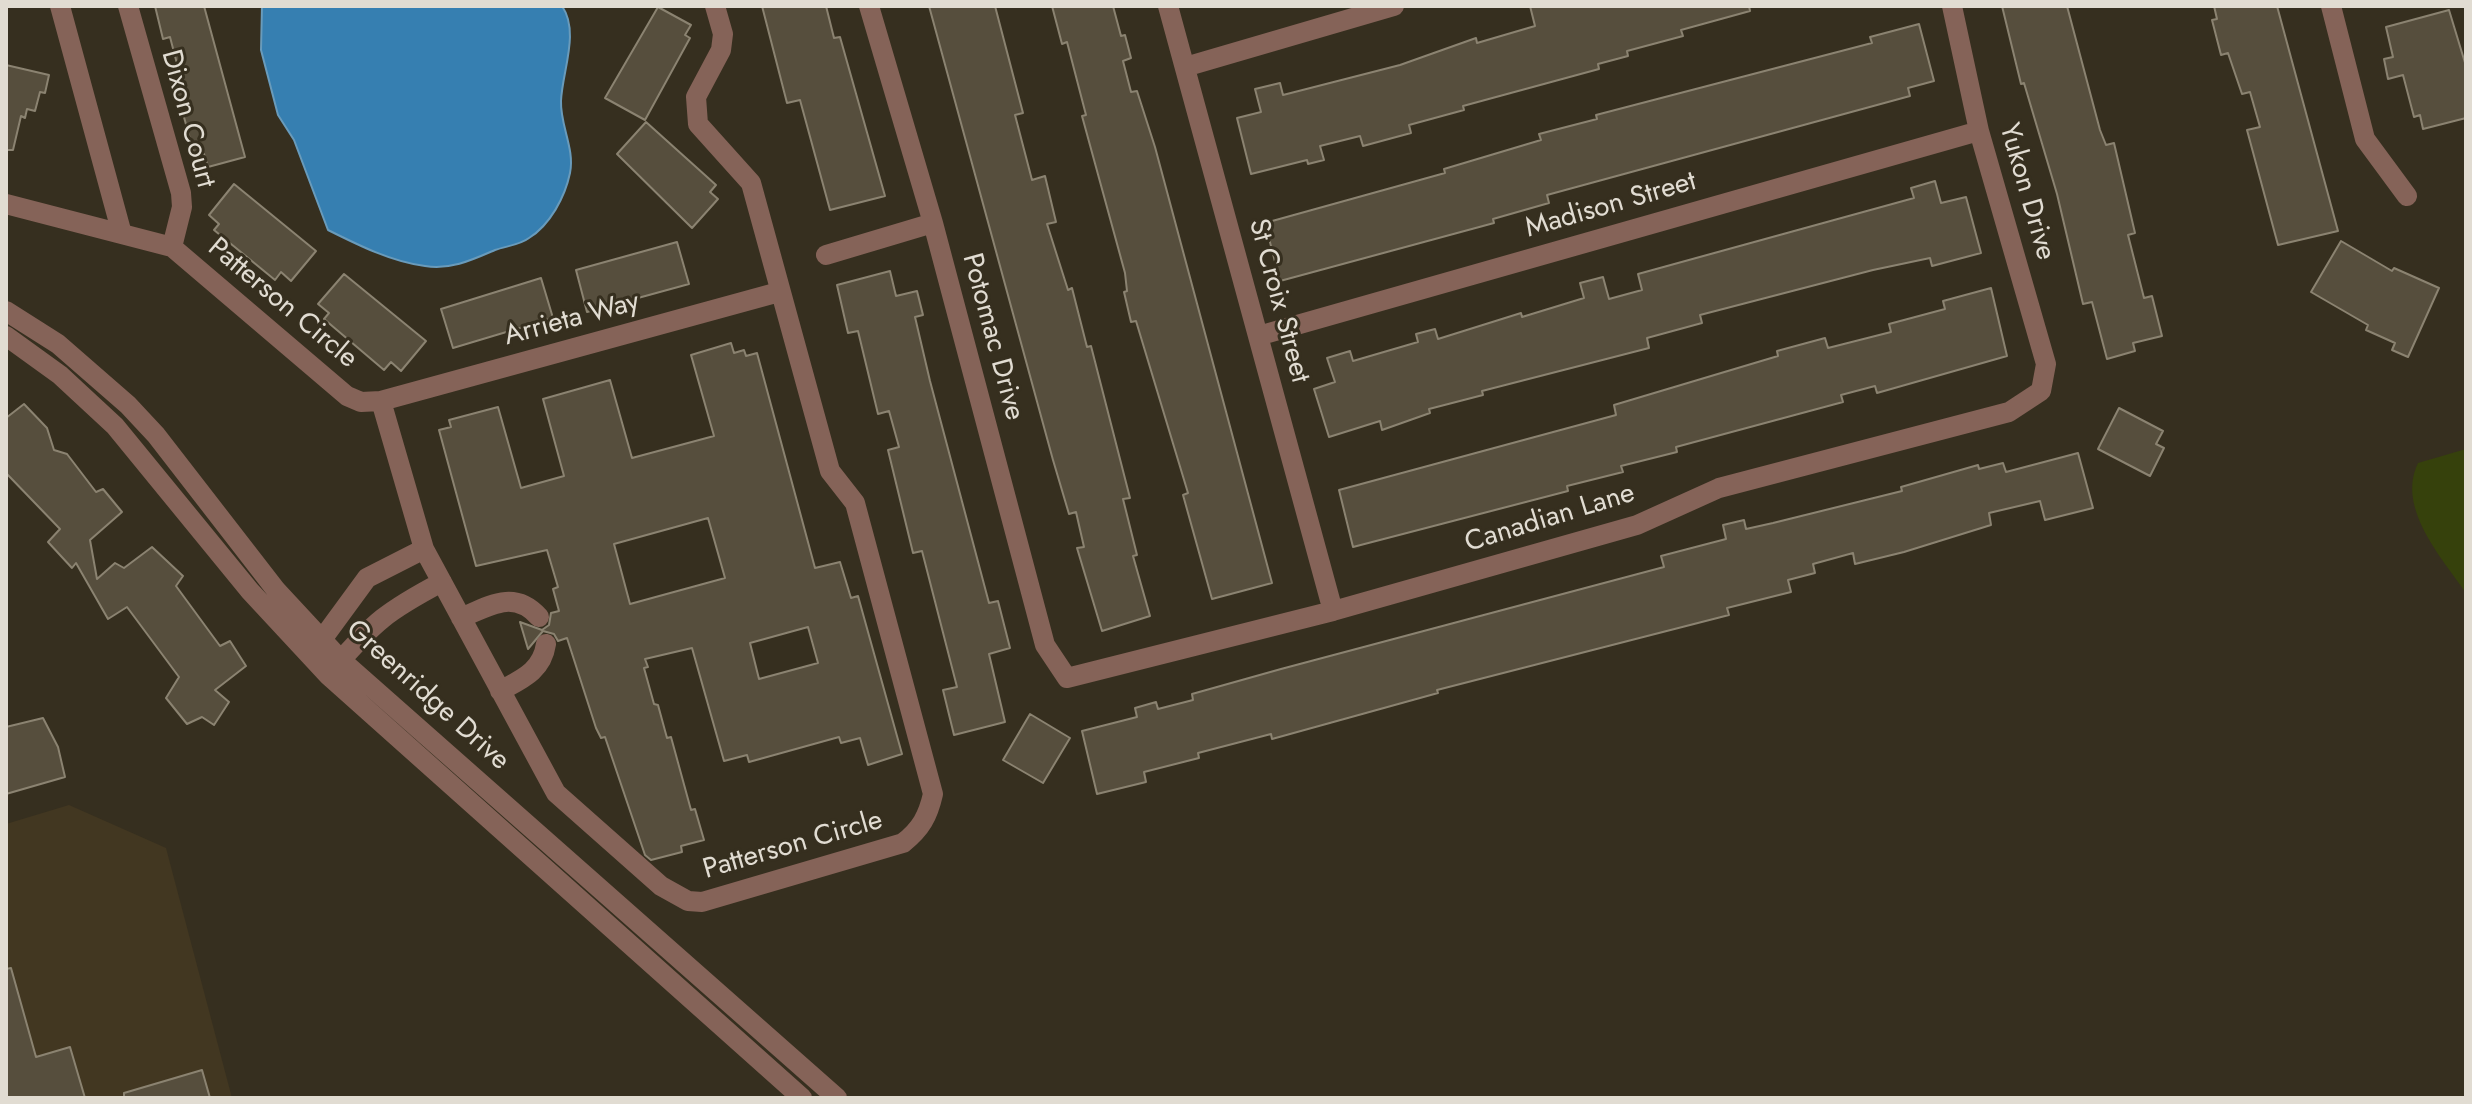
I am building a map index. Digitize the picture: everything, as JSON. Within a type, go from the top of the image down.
[{"type":"street","points":[[60,6],[122,234]]},
{"type":"street","name":"Dixon Court","points":[[128,6],[181,193],[182,207],[172,247]]},
{"type":"street","name":"Patterson Circle","points":[[6,204],[172,247],[347,396],[361,402],[381,401],[411,515],[424,549],[556,793],[661,886],[688,901],[702,902],[903,843],[928,816],[933,794],[855,503],[830,471],[751,183],[698,124],[696,97],[721,50],[723,34],[715,6]]},
{"type":"street","name":"Potomac Drive","points":[[869,6],[933,223],[1045,645],[1067,678]]},
{"type":"street","name":"St Croix Street","points":[[1168,6],[1333,611]]},
{"type":"street","points":[[1185,67],[1394,6]]},
{"type":"street","name":"Yukon Drive","points":[[1952,6],[1979,131],[2046,364],[2041,391]]},
{"type":"street","points":[[2331,6],[2365,139],[2407,196]]},
{"type":"street","name":"Madison Street","points":[[1258,336],[1979,131]]},
{"type":"street","points":[[826,255],[933,223]]},
{"type":"street","name":"Arrieta Way","points":[[381,401],[779,292]]},
{"type":"street","name":"Greenridge Drive","points":[[6,311],[58,344],[128,405],[156,435],[334,667],[802,1098]]},
{"type":"street","name":"Greenridge Drive","points":[[6,336],[60,375],[115,426],[250,591],[317,647]]},
{"type":"street","name":"Canadian Lane","points":[[1067,678],[1333,611],[1637,525],[1719,488],[2009,412],[2041,391]]},
{"type":"street","points":[[317,647],[367,578],[424,549]]},
{"type":"street","points":[[334,667],[363,632],[388,610],[442,582]]},
{"type":"street","points":[[461,618],[505,600],[525,605],[539,617]]},
{"type":"street","points":[[500,691],[531,674],[540,663],[546,644]]},
{"type":"street","name":"Greenridge Drive","points":[[334,667],[837,1098]]},
{"type":"shaded area","points":[[69,805],[166,848],[232,1098],[6,1098],[6,824]]},
{"type":"green space","points":[[2466,449],[2466,593],[2434,548],[2417,515],[2413,480],[2418,463]]},
{"type":"water","points":[[262,6],[562,6],[570,28],[570,40],[561,110],[571,164],[556,210],[537,232],[521,242],[444,267],[400,261],[328,230],[294,140],[278,115],[261,50]]},
{"type":"building","points":[[155,6],[204,6],[245,157],[208,167],[204,154],[195,157],[174,81],[181,79],[170,37],[163,39]]},
{"type":"building","points":[[762,6],[826,6],[834,38],[840,37],[885,196],[830,210],[800,100],[787,103]]},
{"type":"building","points":[[929,6],[995,6],[1023,113],[1015,115],[1032,180],[1045,176],[1056,222],[1047,224],[1068,290],[1072,288],[1087,347],[1091,346],[1130,498],[1123,499],[1137,555],[1133,556],[1150,616],[1102,631],[1077,548],[1084,547],[1076,512],[1069,514],[1053,460]]},
{"type":"building","points":[[1052,6],[1113,6],[1121,36],[1125,35],[1131,58],[1123,61],[1131,92],[1137,91],[1155,147],[1272,583],[1212,599],[1183,495],[1188,493],[1136,321],[1131,322],[1124,292],[1127,291],[1125,273],[1082,116],[1086,115],[1067,42],[1062,44]]},
{"type":"building","points":[[1530,6],[1749,6],[1750,11],[1681,30],[1683,36],[1627,51],[1628,56],[1598,64],[1599,69],[1463,106],[1464,110],[1409,125],[1411,133],[1363,146],[1360,136],[1320,146],[1324,160],[1308,164],[1307,160],[1251,174],[1237,118],[1261,112],[1255,89],[1280,83],[1283,95],[1400,65],[1476,38],[1477,43],[1535,26]]},
{"type":"building","points":[[2002,6],[2067,6],[2100,130],[2106,145],[2114,143],[2135,233],[2128,235],[2144,298],[2152,296],[2162,336],[2133,343],[2135,351],[2107,359],[2092,302],[2083,304],[2057,194],[2024,83],[2021,84]]},
{"type":"building","points":[[2214,6],[2277,6],[2338,231],[2278,245],[2247,130],[2260,127],[2250,92],[2242,94],[2228,53],[2221,55],[2212,20],[2217,19]]},
{"type":"building","points":[[658,7],[691,25],[685,35],[690,38],[645,120],[605,98]]},
{"type":"building","points":[[2449,10],[2466,66],[2466,118],[2423,129],[2420,115],[2414,117],[2403,75],[2388,79],[2384,59],[2393,57],[2386,27]]},
{"type":"building","points":[[1919,24],[1934,81],[1908,88],[1910,96],[1547,195],[1549,203],[1493,219],[1494,223],[1280,281],[1265,223],[1445,173],[1444,169],[1541,140],[1539,134],[1597,119],[1596,115],[1872,43],[1870,37]]},
{"type":"building","points":[[6,65],[49,75],[45,93],[40,92],[35,111],[27,109],[25,118],[21,116],[13,150],[6,150]]},
{"type":"building","points":[[646,122],[716,185],[710,192],[718,199],[692,228],[617,154]]},
{"type":"building","points":[[1935,181],[1941,203],[1966,197],[1981,253],[1932,266],[1930,258],[1873,270],[1700,315],[1702,323],[1647,338],[1649,348],[1482,391],[1483,395],[1429,409],[1430,413],[1382,430],[1380,421],[1329,437],[1314,389],[1335,382],[1327,358],[1350,351],[1353,361],[1418,342],[1416,334],[1435,329],[1438,339],[1521,313],[1522,317],[1584,298],[1580,283],[1603,277],[1609,299],[1642,290],[1638,274],[1914,198],[1911,188]]},
{"type":"building","points":[[234,184],[316,251],[291,281],[281,272],[275,280],[214,230],[219,224],[209,215]]},
{"type":"building","points":[[2341,241],[2392,271],[2394,268],[2439,288],[2408,357],[2392,350],[2395,343],[2366,330],[2368,325],[2311,292]]},
{"type":"building","points":[[677,242],[689,284],[587,312],[576,270]]},
{"type":"building","points":[[890,271],[896,296],[917,291],[923,315],[915,317],[930,381],[989,603],[998,601],[1010,648],[989,654],[1005,722],[954,735],[943,690],[957,687],[922,551],[913,553],[888,450],[899,447],[889,411],[878,414],[858,331],[848,333],[837,285]]},
{"type":"building","points":[[344,274],[426,341],[401,371],[391,362],[384,370],[324,319],[329,313],[318,304]]},
{"type":"building","points":[[541,278],[553,318],[453,348],[441,309]]},
{"type":"building","points":[[1991,288],[2007,356],[1877,393],[1875,386],[1841,395],[1843,402],[1676,447],[1677,452],[1621,466],[1623,472],[1567,486],[1568,491],[1353,547],[1339,490],[1616,415],[1614,405],[1778,356],[1777,351],[1825,338],[1828,348],[1891,332],[1889,324],[1945,309],[1943,301]]},
{"type":"building","points":[[731,343],[734,353],[744,350],[746,356],[757,353],[815,568],[840,562],[851,598],[858,596],[902,754],[868,765],[860,738],[841,743],[839,737],[749,762],[747,755],[724,761],[692,648],[645,659],[648,667],[644,668],[654,704],[658,705],[667,738],[671,737],[691,810],[695,809],[704,840],[681,846],[682,852],[651,860],[645,855],[605,737],[601,738],[596,728],[567,638],[558,641],[554,634],[543,631],[528,649],[520,622],[542,630],[549,625],[551,613],[559,611],[553,589],[558,587],[547,550],[476,566],[439,430],[451,427],[449,420],[498,407],[521,488],[564,476],[543,399],[610,380],[632,458],[714,436],[691,355]],"holes":[[[708,518],[725,578],[630,604],[614,544]],[[808,627],[818,663],[759,679],[750,643]]]},
{"type":"building","points":[[24,404],[47,428],[54,450],[67,454],[96,492],[103,489],[122,512],[90,540],[97,579],[115,563],[124,568],[152,547],[183,576],[176,586],[220,646],[230,641],[246,666],[215,690],[229,702],[214,725],[202,717],[187,724],[166,698],[179,677],[127,607],[108,619],[76,563],[72,568],[48,542],[60,529],[6,473],[6,418]]},
{"type":"building","points":[[2119,408],[2163,431],[2156,444],[2164,448],[2150,476],[2098,449]]},
{"type":"building","points":[[2078,453],[2093,508],[2045,520],[2040,501],[1989,513],[1991,525],[1904,552],[1855,564],[1853,553],[1813,564],[1815,573],[1788,580],[1791,592],[1727,608],[1729,615],[1437,690],[1438,693],[1272,739],[1271,734],[1198,753],[1199,758],[1144,772],[1146,782],[1097,794],[1082,731],[1137,717],[1135,708],[1156,702],[1158,709],[1193,700],[1192,694],[1664,567],[1661,556],[1726,539],[1723,525],[1744,520],[1746,529],[1902,491],[1901,487],[1978,465],[1979,469],[2003,463],[2006,472]]},
{"type":"building","points":[[1030,714],[1070,738],[1043,783],[1003,760]]},
{"type":"building","points":[[43,718],[58,747],[65,777],[6,794],[6,727]]},
{"type":"building","points":[[11,968],[36,1057],[70,1047],[85,1098],[6,1098],[6,969]]},
{"type":"building","points":[[202,1070],[210,1098],[124,1098],[124,1093]]}]
